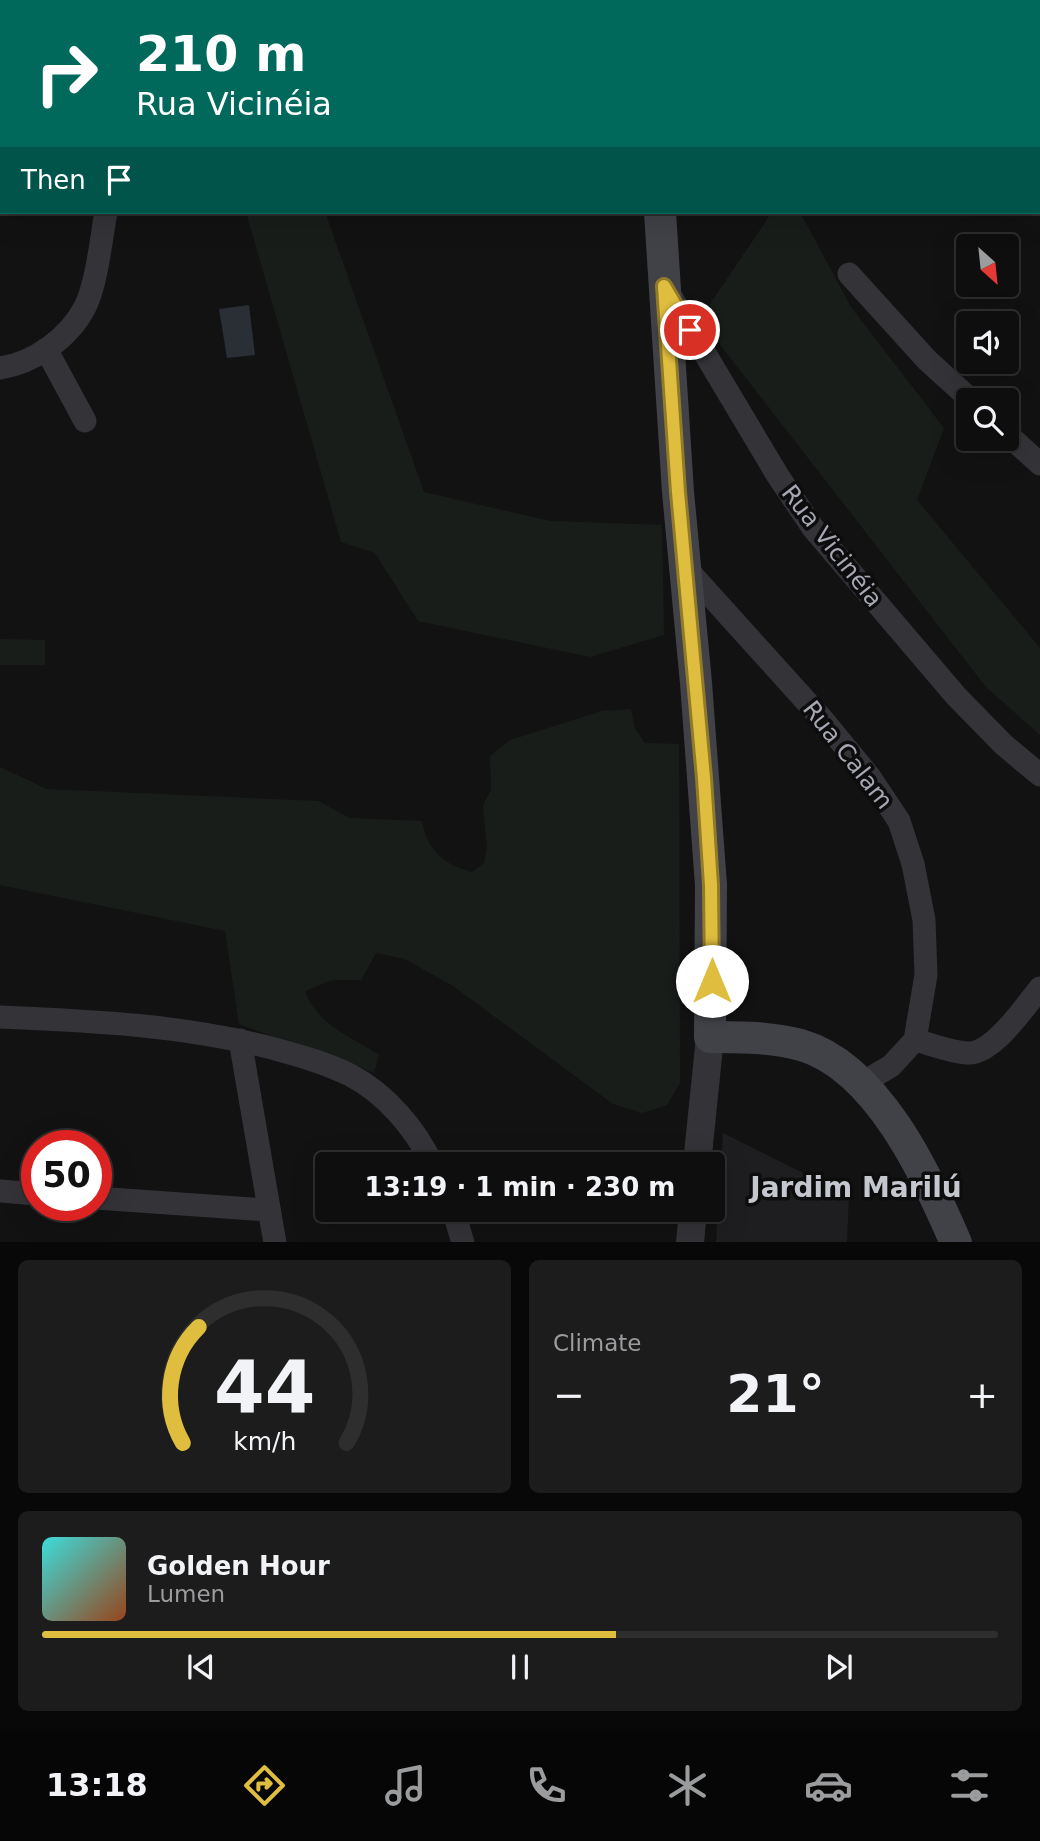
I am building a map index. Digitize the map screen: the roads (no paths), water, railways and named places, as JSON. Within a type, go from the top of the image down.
[{"type":"main road","points":[[660,214],[684,566],[711,885],[710,1037],[763,1037],[804,1046],[840,1064],[862,1083],[903,1136],[932,1188],[956,1242]]},
{"type":"street","points":[[0,368],[16,366],[46,349],[65,332],[85,306],[96,267],[106,214]]},
{"type":"street","points":[[849,274],[928,360],[958,388]]},
{"type":"street","name":"Rua Vicinéia","points":[[664,286],[764,453],[813,528],[956,696],[1004,745],[1040,775]]},
{"type":"street","points":[[46,349],[85,421]]},
{"type":"street","points":[[1019,445],[1040,464]]},
{"type":"street","name":"Rua Calam","points":[[684,566],[831,729],[869,776],[899,821],[913,864],[924,920],[926,975],[915,1040]]},
{"type":"street","points":[[862,1083],[891,1066],[915,1040],[969,1054],[984,1049],[999,1038],[1040,988]]},
{"type":"street","points":[[0,1017],[199,1032],[316,1060],[352,1076],[384,1099],[408,1125],[425,1152]]},
{"type":"street","points":[[698,1152],[710,1037]]},
{"type":"street","points":[[240,1040],[275,1242]]},
{"type":"street","points":[[0,1191],[21,1193]]},
{"type":"street","points":[[112,1199],[268,1210]]},
{"type":"street","points":[[457,1222],[463,1242]]},
{"type":"street","points":[[690,1242],[692,1222]]},
{"type":"district","name":"Jardim Marilú","points":[[856,1187]]}]
